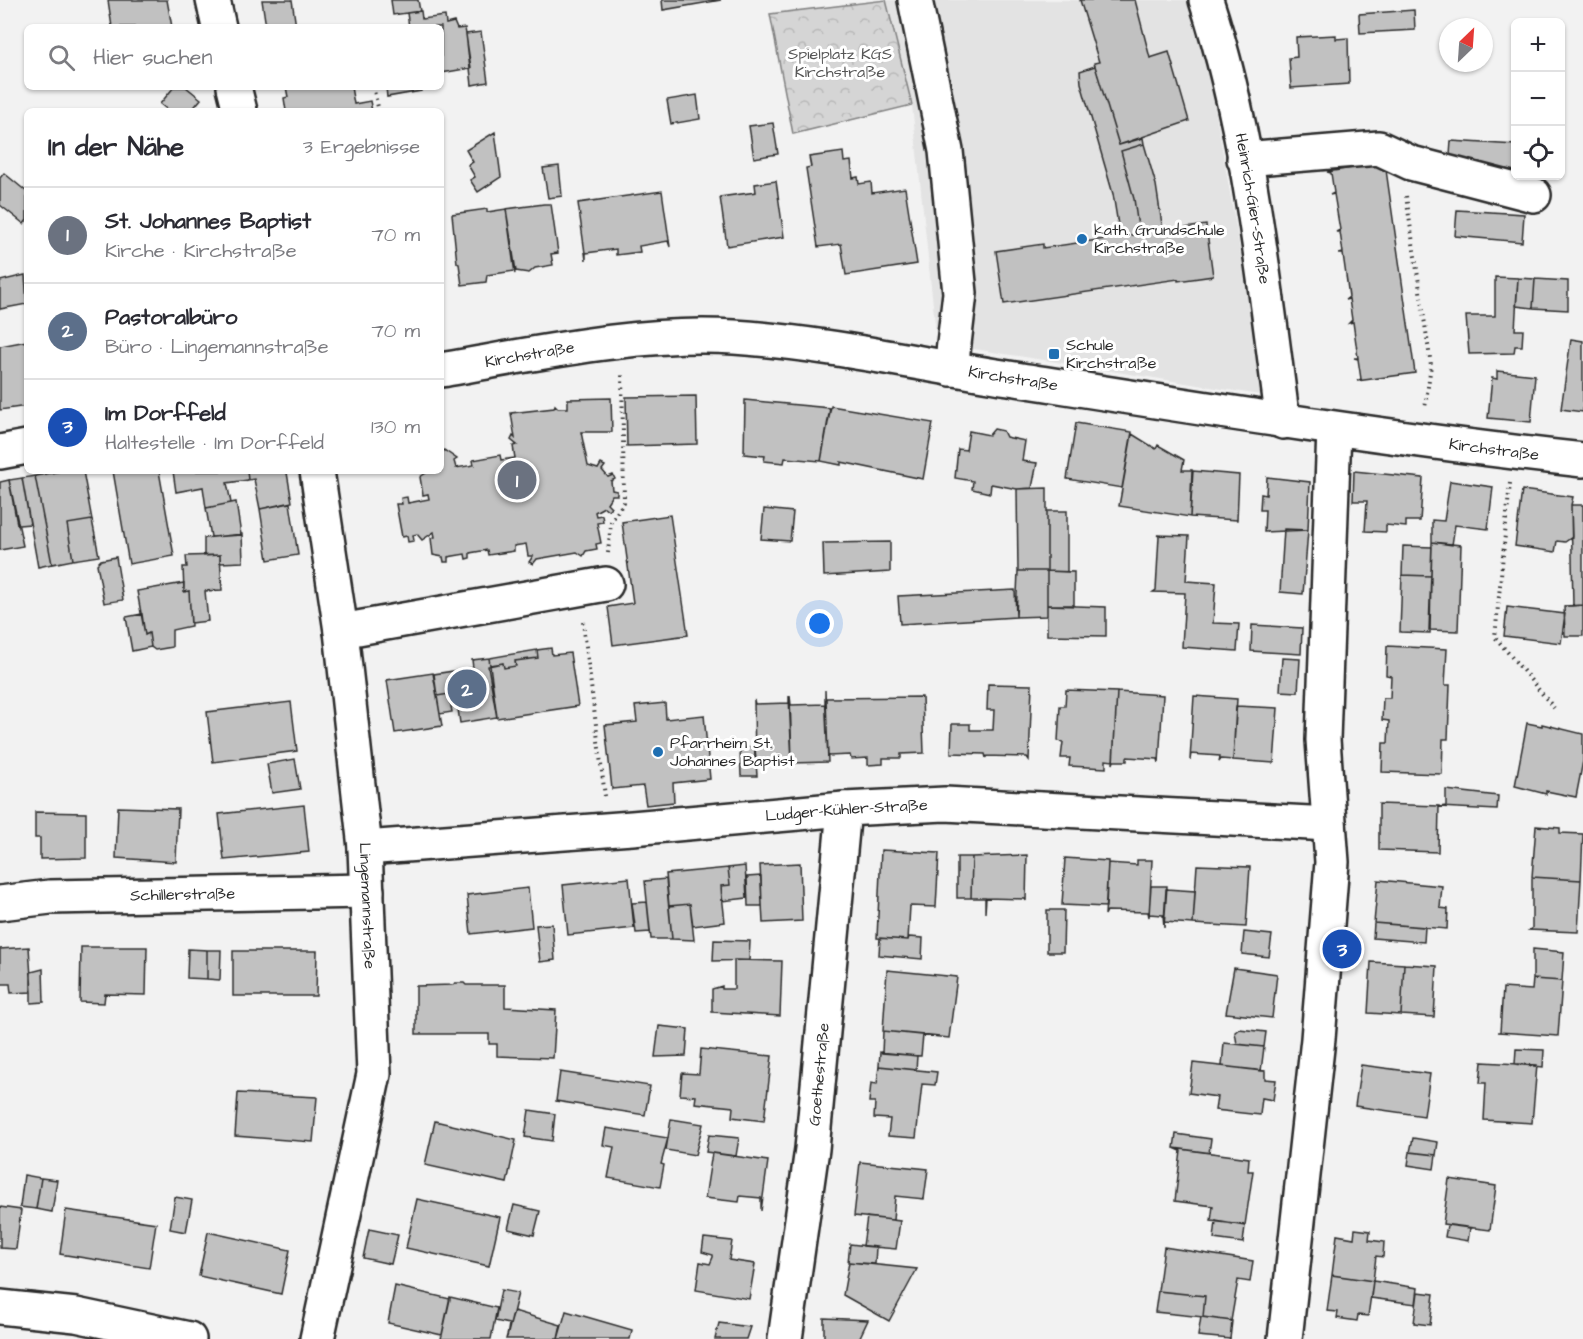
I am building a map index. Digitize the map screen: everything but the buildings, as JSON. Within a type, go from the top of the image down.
[{"type":"street","points":[[213,0],[218,24]]},
{"type":"street","points":[[915,0],[946,151],[951,198],[960,293],[951,369]]},
{"type":"street","name":"Heinrich-Gier-Straße","points":[[1206,0],[1220,42],[1244,159],[1262,260],[1283,422]]},
{"type":"street","points":[[235,90],[239,108]]},
{"type":"street","points":[[1244,159],[1379,148],[1404,160],[1534,195]]},
{"type":"street","name":"Kirchstraße","points":[[444,370],[622,342],[682,337],[734,337],[826,348],[1283,422],[1583,460]]},
{"type":"street","points":[[1285,1339],[1318,1039],[1332,862],[1323,740],[1334,429]]},
{"type":"street","points":[[0,452],[24,448]]},
{"type":"street","name":"Lingemannstraße","points":[[317,474],[341,631],[365,848],[375,1074],[317,1339]]},
{"type":"street","points":[[341,631],[592,586]]},
{"type":"street","name":"Ludger-Kühler-Straße","points":[[365,848],[610,830],[844,809],[945,804],[1329,824]]},
{"type":"street","name":"Goethestraße","points":[[785,1339],[812,1149],[844,809]]},
{"type":"street","name":"Schillerstraße","points":[[0,903],[50,897],[367,891]]},
{"type":"street","points":[[0,1307],[76,1315],[189,1339]]},
{"type":"path","points":[[374,90],[378,108]]},
{"type":"path","points":[[1404,160],[1403,174],[1431,365],[1421,440]]},
{"type":"path","points":[[610,830],[592,586],[610,522],[624,502],[622,342]]},
{"type":"path","points":[[1514,452],[1495,637],[1554,708]]},
{"type":"shaded area","name":"kath. Grundschule Kirchstraße","points":[[880,0],[1190,0],[1203,40],[1266,396],[937,343],[912,105],[793,134],[770,14]]},
{"type":"green space","name":"Spielplatz KGS Kirchstraße","points":[[886,0],[912,105],[793,134],[770,14]]},
{"type":"place","name":"kath. Grundschule Kirchstraße","points":[[1082,239]]},
{"type":"place","name":"Schule Kirchstraße","points":[[1054,354]]},
{"type":"place","name":"St. Johannes Baptist","points":[[517,480]]},
{"type":"place","name":"Pastoralbüro","points":[[467,689]]},
{"type":"place","name":"Pfarrheim St. Johannes Baptist","points":[[658,752]]},
{"type":"place","name":"Im Dorffeld","points":[[1342,949]]}]
